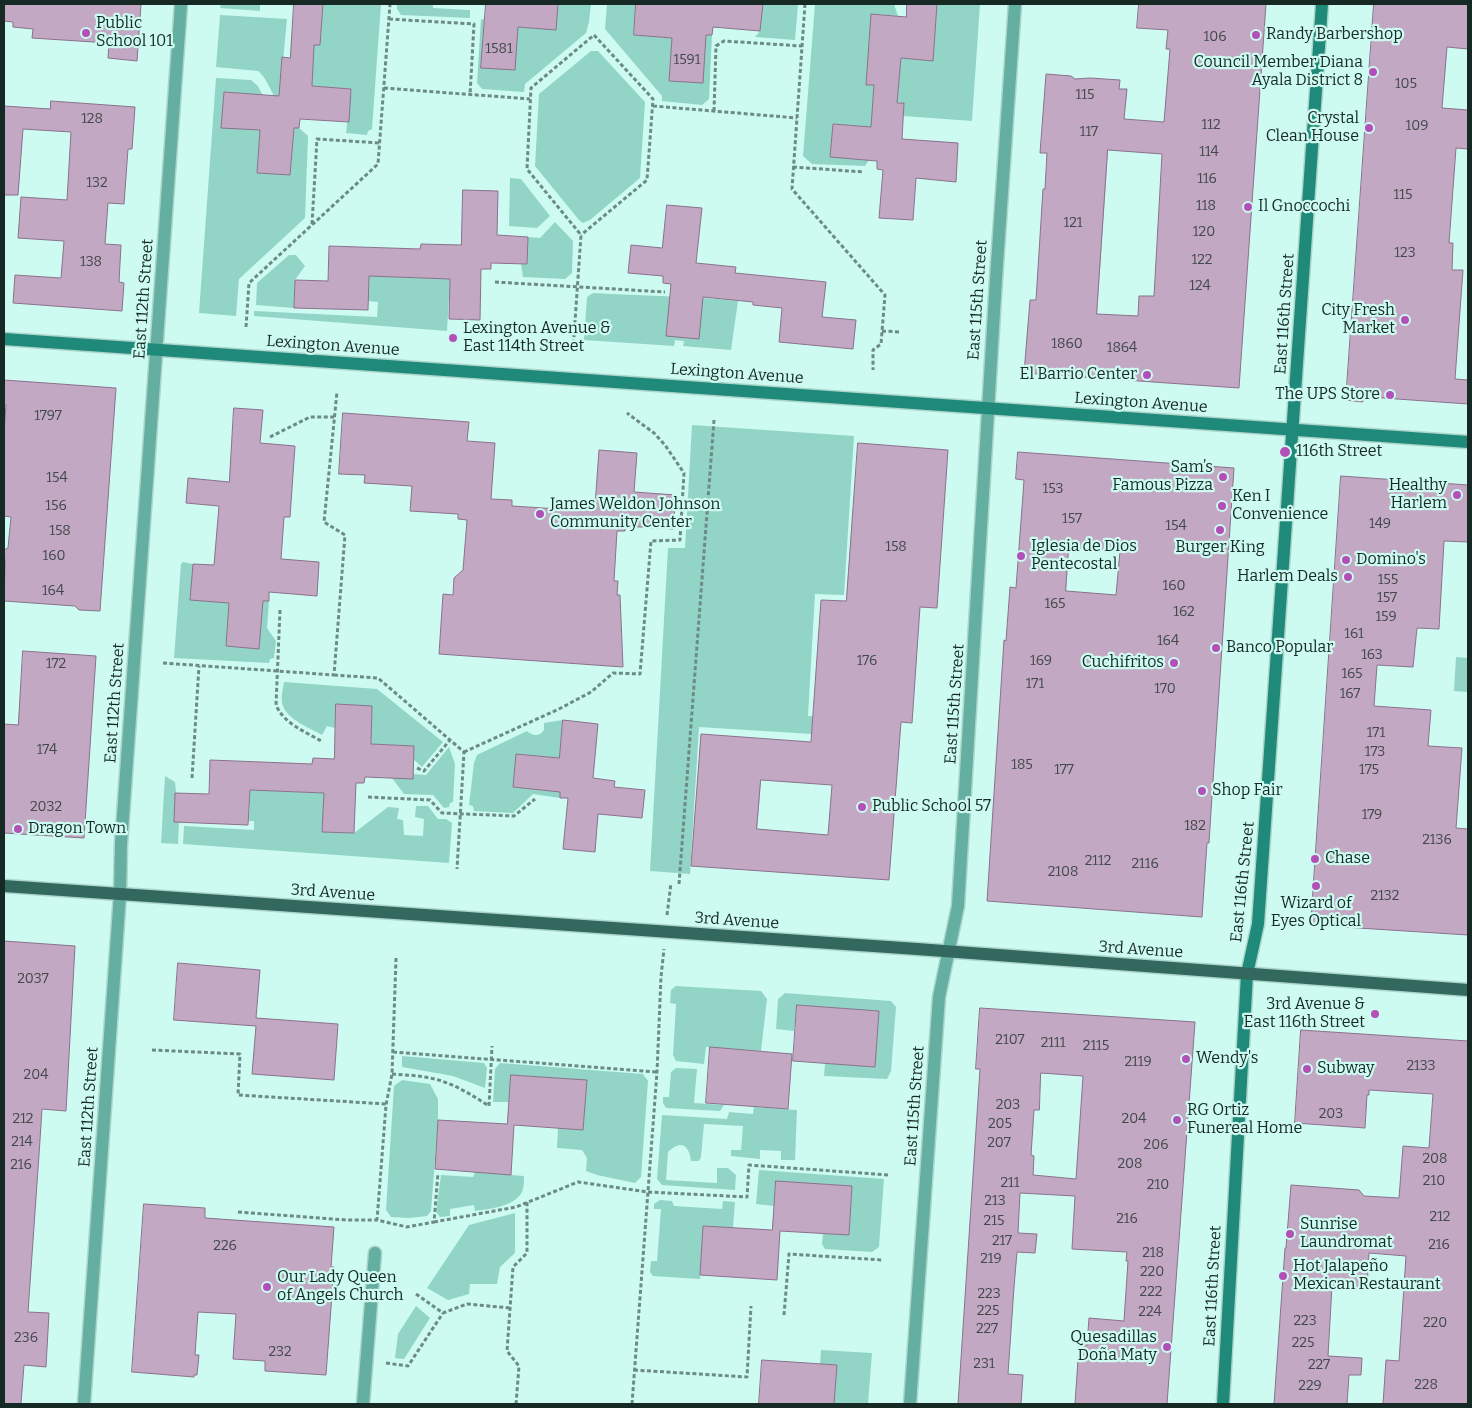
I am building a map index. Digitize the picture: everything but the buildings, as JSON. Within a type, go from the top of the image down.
[{"type":"main road","name":"East 116th Street","points":[[1223,1404],[1248,974],[1258,927],[1322,4]]},
{"type":"main road","name":"Lexington Avenue","points":[[4,339],[1468,442]]},
{"type":"main road","name":"3rd Avenue","points":[[4,886],[1468,990]]},
{"type":"street","name":"East 112th Street","points":[[84,1404],[120,894],[122,834],[182,4]]},
{"type":"street","name":"East 115th Street","points":[[910,1404],[939,997],[958,906],[996,279],[1015,4]]},
{"type":"street","points":[[363,1404],[375,1253]]},
{"type":"path","points":[[246,327],[249,283],[378,164],[390,4]]},
{"type":"path","points":[[805,4],[792,189],[885,295],[881,344],[873,350],[873,370]]},
{"type":"path","points":[[389,19],[474,24],[470,94]]},
{"type":"path","points":[[573,350],[581,235],[527,169],[530,99],[531,88],[594,35],[653,99],[647,180],[581,235]]},
{"type":"path","points":[[714,111],[716,46],[724,41],[802,46]]},
{"type":"path","points":[[384,88],[530,99]]},
{"type":"path","points":[[652,106],[797,118]]},
{"type":"path","points":[[312,225],[317,139],[380,142]]},
{"type":"path","points":[[793,167],[864,172]]},
{"type":"path","points":[[495,282],[666,292]]},
{"type":"path","points":[[882,331],[901,332]]},
{"type":"path","points":[[334,675],[345,535],[324,522],[337,392]]},
{"type":"path","points":[[464,752],[559,709],[591,692],[613,673],[640,674],[651,541],[680,540],[684,473],[666,445],[654,433],[627,413]]},
{"type":"path","points":[[270,437],[310,417],[334,417]]},
{"type":"path","points":[[679,884],[714,420]]},
{"type":"path","points":[[280,610],[276,704],[280,713],[289,722],[324,742]]},
{"type":"path","points":[[163,663],[378,678],[464,752]]},
{"type":"path","points":[[192,778],[199,666]]},
{"type":"path","points":[[417,768],[424,771],[450,740]]},
{"type":"path","points":[[458,869],[464,752]]},
{"type":"path","points":[[368,797],[430,800],[442,813],[514,816],[535,798]]},
{"type":"path","points":[[632,1404],[657,1072],[661,977],[670,883]]},
{"type":"path","points":[[377,1220],[386,1104],[392,1074],[396,958]]},
{"type":"path","points":[[392,1074],[426,1077],[464,1090],[489,1106],[492,1046]]},
{"type":"path","points":[[152,1050],[240,1054],[238,1095],[386,1104]]},
{"type":"path","points":[[393,1052],[657,1072]]},
{"type":"path","points":[[238,1212],[347,1220],[377,1220],[407,1227],[498,1211],[578,1182],[648,1192],[747,1197],[750,1165],[889,1175]]},
{"type":"path","points":[[434,1222],[438,1173]]},
{"type":"path","points":[[516,1404],[519,1366],[506,1351],[513,1267],[527,1253],[527,1202]]},
{"type":"path","points":[[784,1315],[789,1254],[883,1260]]},
{"type":"path","points":[[416,1294],[443,1313]]},
{"type":"path","points":[[386,1363],[408,1366],[443,1313],[467,1304],[510,1308]]},
{"type":"path","points":[[634,1370],[747,1377],[752,1306]]},
{"type":"green space","points":[[221,4],[260,4],[260,11],[220,8]]},
{"type":"green space","points":[[323,4],[381,4],[372,129],[368,131],[367,135],[346,133],[351,89],[312,86],[314,45],[320,45]]},
{"type":"green space","points":[[397,4],[433,4],[433,8],[470,10],[470,18],[401,15],[397,9]]},
{"type":"green space","points":[[558,4],[591,4],[586,33],[525,84],[524,92],[482,89],[477,83],[481,19],[485,20],[482,68],[518,27],[556,30]]},
{"type":"green space","points":[[607,4],[636,4],[634,35],[672,38],[669,81],[703,83],[706,35],[712,35],[709,99],[702,105],[662,101],[662,96],[605,29]]},
{"type":"green space","points":[[763,4],[798,4],[795,40],[755,37],[760,31]]},
{"type":"green space","points":[[815,4],[894,4],[898,16],[872,14],[866,85],[874,85],[871,127],[833,124],[830,157],[869,160],[865,166],[812,164],[803,156]]},
{"type":"green space","points":[[937,4],[980,4],[972,121],[903,116],[904,103],[896,102],[901,58],[933,61]]},
{"type":"green space","points":[[220,15],[287,19],[279,103],[265,78],[258,71],[216,67]]},
{"type":"green space","points":[[591,51],[598,51],[645,102],[640,178],[590,220],[583,223],[535,166],[539,94]]},
{"type":"green space","points":[[216,78],[251,80],[258,86],[266,102],[249,94],[224,92],[221,127],[260,130],[257,173],[290,175],[294,128],[299,128],[308,136],[305,218],[239,279],[236,316],[199,313]]},
{"type":"green space","points":[[510,178],[521,179],[550,216],[537,228],[509,226]]},
{"type":"green space","points":[[555,222],[573,241],[572,273],[565,279],[523,277],[521,264],[527,264],[528,237],[540,238]]},
{"type":"green space","points":[[289,255],[296,255],[305,266],[295,280],[294,308],[256,305],[257,283]]},
{"type":"green space","points":[[369,276],[450,279],[447,331],[254,316],[254,311],[377,317],[378,302],[368,301]]},
{"type":"green space","points":[[593,293],[738,301],[731,350],[683,346],[684,341],[675,340],[674,346],[584,340],[587,297]]},
{"type":"green space","points":[[692,425],[854,436],[844,595],[815,594],[808,716],[845,719],[843,736],[699,727],[690,874],[650,871],[668,548],[685,548]]},
{"type":"green space","points":[[183,562],[193,564],[191,600],[229,603],[226,646],[259,648],[263,601],[269,601],[267,628],[276,641],[274,658],[270,659],[269,663],[174,658],[181,564]]},
{"type":"green space","points":[[1456,657],[1468,658],[1468,692],[1454,691]]},
{"type":"green space","points":[[284,682],[377,689],[443,742],[422,767],[413,759],[414,746],[371,744],[372,706],[336,704],[335,728],[327,726],[322,735],[300,723],[286,711],[282,700]]},
{"type":"green space","points":[[563,720],[559,758],[516,754],[513,787],[560,792],[560,798],[533,794],[513,813],[474,811],[473,806],[469,805],[474,763],[477,755],[527,731],[538,735],[544,730],[544,723]]},
{"type":"green space","points":[[449,747],[455,764],[453,802],[450,803],[449,807],[444,808],[433,795],[404,794],[392,778],[412,779],[413,774],[426,775]]},
{"type":"green space","points":[[165,776],[175,782],[179,822],[178,844],[161,843]]},
{"type":"green space","points":[[250,790],[324,793],[323,832],[354,833],[388,807],[399,808],[397,819],[403,820],[404,835],[423,836],[424,819],[415,817],[416,806],[428,806],[438,819],[446,819],[452,823],[449,863],[183,844],[184,826],[254,830],[254,821],[249,821]]},
{"type":"green space","points":[[676,986],[761,991],[767,999],[761,1051],[706,1047],[704,1064],[676,1061],[673,1055],[676,1004],[670,1003],[671,990]]},
{"type":"green space","points":[[785,993],[891,1001],[896,1007],[891,1071],[887,1079],[824,1076],[825,1063],[875,1067],[879,1011],[797,1005],[794,1031],[776,1029],[778,999]]},
{"type":"green space","points":[[402,1056],[484,1063],[487,1068],[485,1088],[453,1076],[402,1067]]},
{"type":"green space","points":[[500,1063],[643,1074],[648,1081],[641,1177],[635,1183],[597,1175],[586,1171],[587,1158],[582,1150],[557,1148],[558,1128],[583,1129],[587,1080],[511,1075],[509,1102],[493,1102],[495,1069]]},
{"type":"green space","points":[[676,1068],[697,1069],[694,1103],[724,1105],[720,1111],[666,1108],[663,1103],[663,1097],[669,1097],[671,1072]]},
{"type":"green space","points":[[402,1080],[430,1084],[438,1099],[431,1211],[427,1216],[391,1217],[386,1210],[394,1086]]},
{"type":"green space","points":[[754,1107],[797,1110],[795,1160],[781,1160],[781,1151],[760,1150],[760,1159],[731,1156],[731,1150],[741,1150],[743,1126],[704,1124],[699,1161],[691,1161],[690,1155],[684,1146],[680,1145],[673,1148],[668,1152],[666,1180],[717,1183],[717,1168],[728,1168],[736,1175],[735,1190],[662,1185],[657,1179],[662,1115],[727,1119],[729,1112],[753,1114]]},
{"type":"green space","points":[[759,1170],[884,1179],[879,1247],[872,1252],[825,1249],[822,1244],[823,1233],[849,1235],[852,1186],[776,1182],[774,1206],[756,1204]]},
{"type":"green space","points":[[475,1172],[524,1176],[522,1192],[513,1201],[501,1206],[475,1211],[474,1205],[450,1209],[450,1216],[440,1217],[436,1212],[441,1175],[473,1177]]},
{"type":"green space","points":[[660,1200],[672,1201],[674,1206],[722,1209],[723,1201],[735,1202],[733,1228],[703,1226],[700,1279],[653,1276],[650,1272],[651,1261],[657,1261],[661,1209],[654,1209],[654,1204]]},
{"type":"green space","points":[[515,1213],[515,1253],[500,1267],[497,1284],[470,1284],[469,1294],[448,1300],[427,1288],[469,1225]]},
{"type":"green space","points":[[416,1306],[430,1318],[404,1359],[395,1358],[398,1334]]},
{"type":"green space","points":[[821,1350],[872,1353],[868,1404],[834,1404],[837,1366],[820,1364]]},
{"type":"place","name":"Public School 101","points":[[86,33]]},
{"type":"place","name":"Randy Barbershop","points":[[1256,35]]},
{"type":"place","name":"Council Member Diana Ayala District 8","points":[[1373,72]]},
{"type":"place","name":"Crystal Clean House","points":[[1369,128]]},
{"type":"place","name":"Il Gnoccochi","points":[[1248,207]]},
{"type":"place","name":"City Fresh Market","points":[[1405,320]]},
{"type":"place","name":"Lexington Avenue & East 114th Street","points":[[453,338]]},
{"type":"place","name":"El Barrio Center","points":[[1147,375]]},
{"type":"place","name":"The UPS Store","points":[[1390,395]]},
{"type":"place","name":"116th Street","points":[[1285,452]]},
{"type":"place","name":"Sam’s Famous Pizza","points":[[1223,477]]},
{"type":"place","name":"Healthy Harlem","points":[[1457,495]]},
{"type":"place","name":"Ken I Convenience","points":[[1222,506]]},
{"type":"place","name":"James Weldon Johnson Community Center","points":[[540,514]]},
{"type":"place","name":"Burger King","points":[[1220,530]]},
{"type":"place","name":"Iglesia de Dios Pentecostal","points":[[1021,556]]},
{"type":"place","name":"Domino's","points":[[1346,560]]},
{"type":"place","name":"Harlem Deals","points":[[1348,577]]},
{"type":"place","name":"Banco Popular","points":[[1216,648]]},
{"type":"place","name":"Cuchifritos","points":[[1174,663]]},
{"type":"place","name":"Shop Fair","points":[[1202,791]]},
{"type":"place","name":"Public School 57","points":[[862,807]]},
{"type":"place","name":"Dragon Town","points":[[18,829]]},
{"type":"place","name":"Chase","points":[[1315,859]]},
{"type":"place","name":"Wizard of Eyes Optical","points":[[1316,886]]},
{"type":"place","name":"3rd Avenue & East 116th Street","points":[[1375,1014]]},
{"type":"place","name":"Wendy's","points":[[1186,1059]]},
{"type":"place","name":"Subway","points":[[1307,1069]]},
{"type":"place","name":"RG Ortiz Funereal Home","points":[[1177,1120]]},
{"type":"place","name":"Sunrise Laundromat","points":[[1290,1234]]},
{"type":"place","name":"Hot Jalapeño Mexican Restaurant","points":[[1283,1276]]},
{"type":"place","name":"Our Lady Queen of Angels Church","points":[[267,1287]]},
{"type":"place","name":"Quesadillas Doña Maty","points":[[1167,1347]]}]
